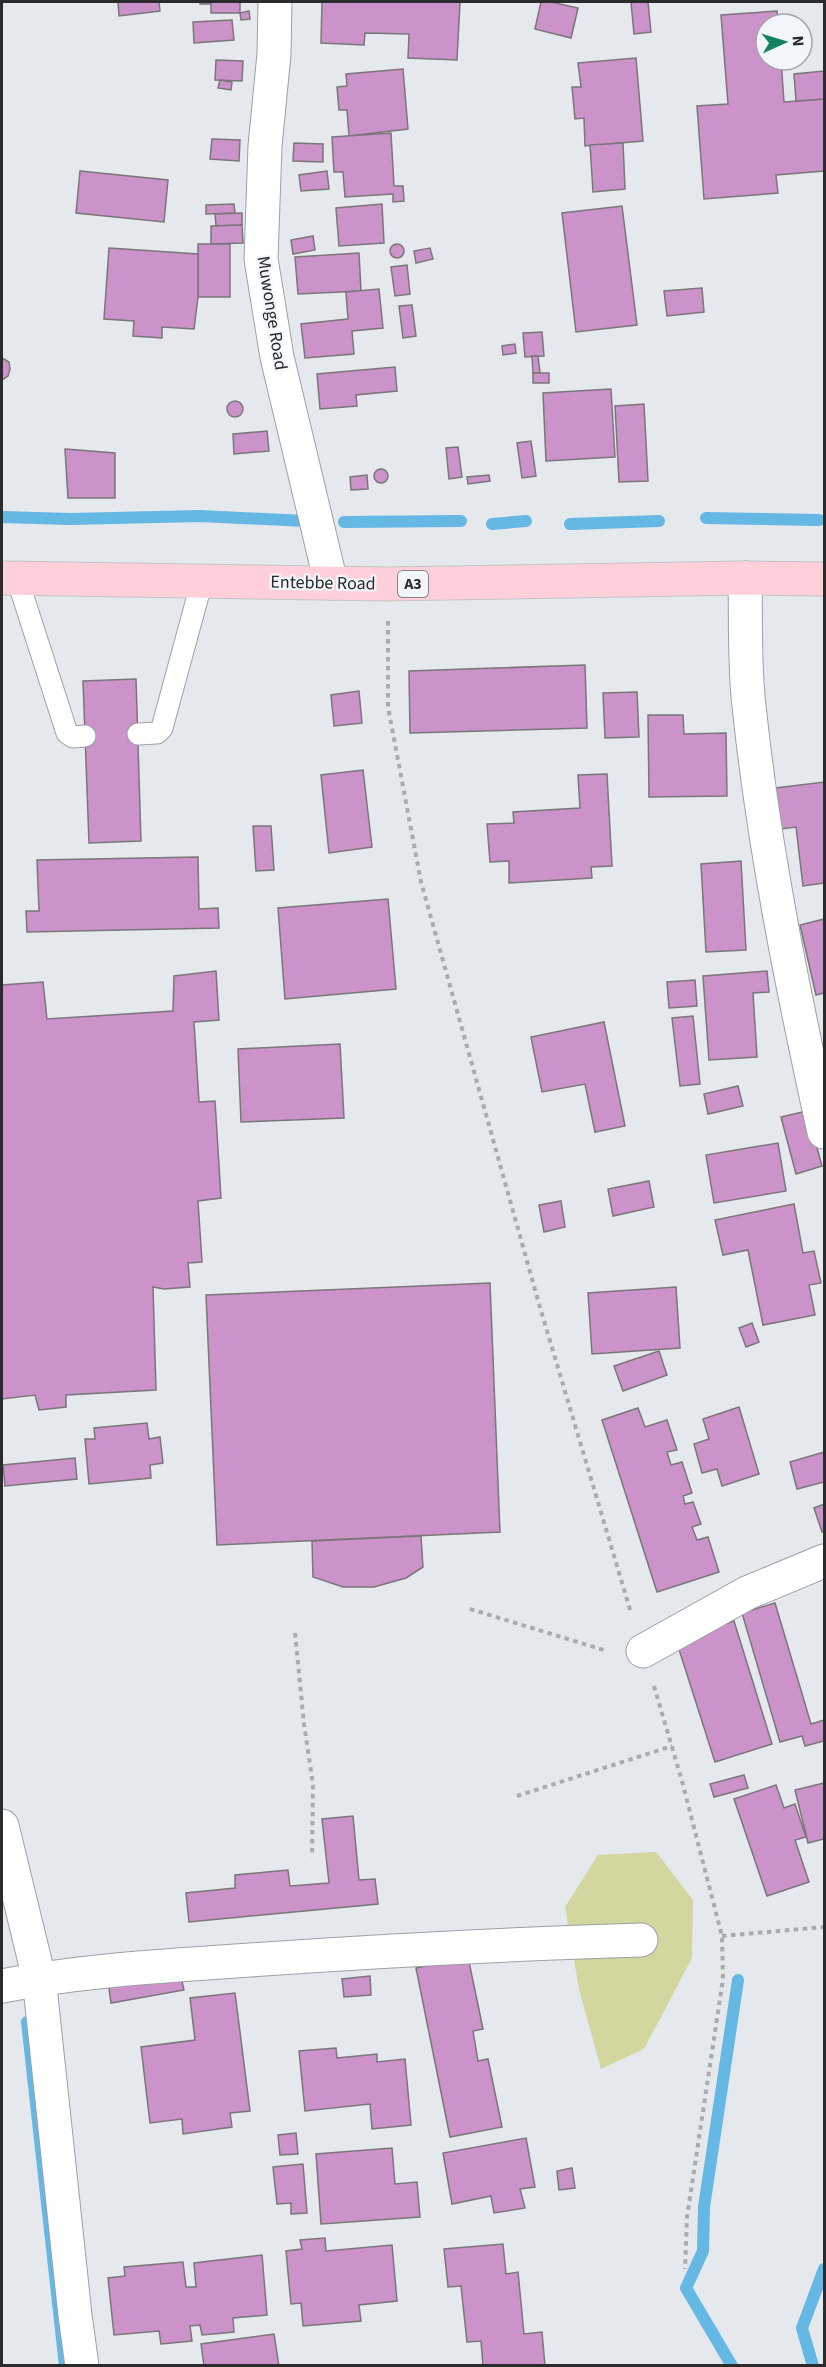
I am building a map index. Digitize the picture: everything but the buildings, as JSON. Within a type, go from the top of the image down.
[{"type":"main road","name":"Entebbe Road","points":[[9,578],[387,584],[744,578],[825,579]]},
{"type":"street","name":"Muwonge Road","points":[[275,2],[274,54],[265,146],[261,259],[277,357],[331,583]]},
{"type":"street","points":[[744,578],[748,704],[771,875],[799,1019],[825,1132]]},
{"type":"street","points":[[645,1658],[747,1593],[825,1561]]},
{"type":"street","points":[[2,1826],[39,1978],[82,2366]]},
{"type":"street","points":[[2,1986],[39,1978],[181,1965],[405,1949],[641,1940]]},
{"type":"lane","points":[[9,578],[67,734],[85,736]]},
{"type":"lane","points":[[138,734],[157,733],[162,728],[202,581]]},
{"type":"path","points":[[387,584],[388,707],[422,882],[539,1304],[672,1746],[722,1936],[723,1979],[687,2217],[685,2269]]},
{"type":"path","points":[[470,1609],[645,1658]]},
{"type":"path","points":[[295,1633],[304,1724],[314,1785],[312,1857]]},
{"type":"path","points":[[516,1796],[672,1746]]},
{"type":"path","points":[[722,1936],[825,1927]]},
{"type":"green space","points":[[656,1852],[693,1900],[692,1958],[644,2049],[601,2069],[579,1989],[565,1907],[598,1855]]},
{"type":"waterway","points":[[2,517],[70,519],[200,516],[306,521]]},
{"type":"waterway","points":[[706,518],[819,520]]},
{"type":"waterway","points":[[344,522],[461,521]]},
{"type":"waterway","points":[[492,524],[526,521]]},
{"type":"waterway","points":[[570,524],[659,521]]},
{"type":"waterway","points":[[732,2366],[686,2288],[703,2251],[704,2207],[738,1980]]},
{"type":"waterway","points":[[27,2022],[65,2366]]},
{"type":"waterway","points":[[813,2366],[802,2328],[824,2269]]}]
